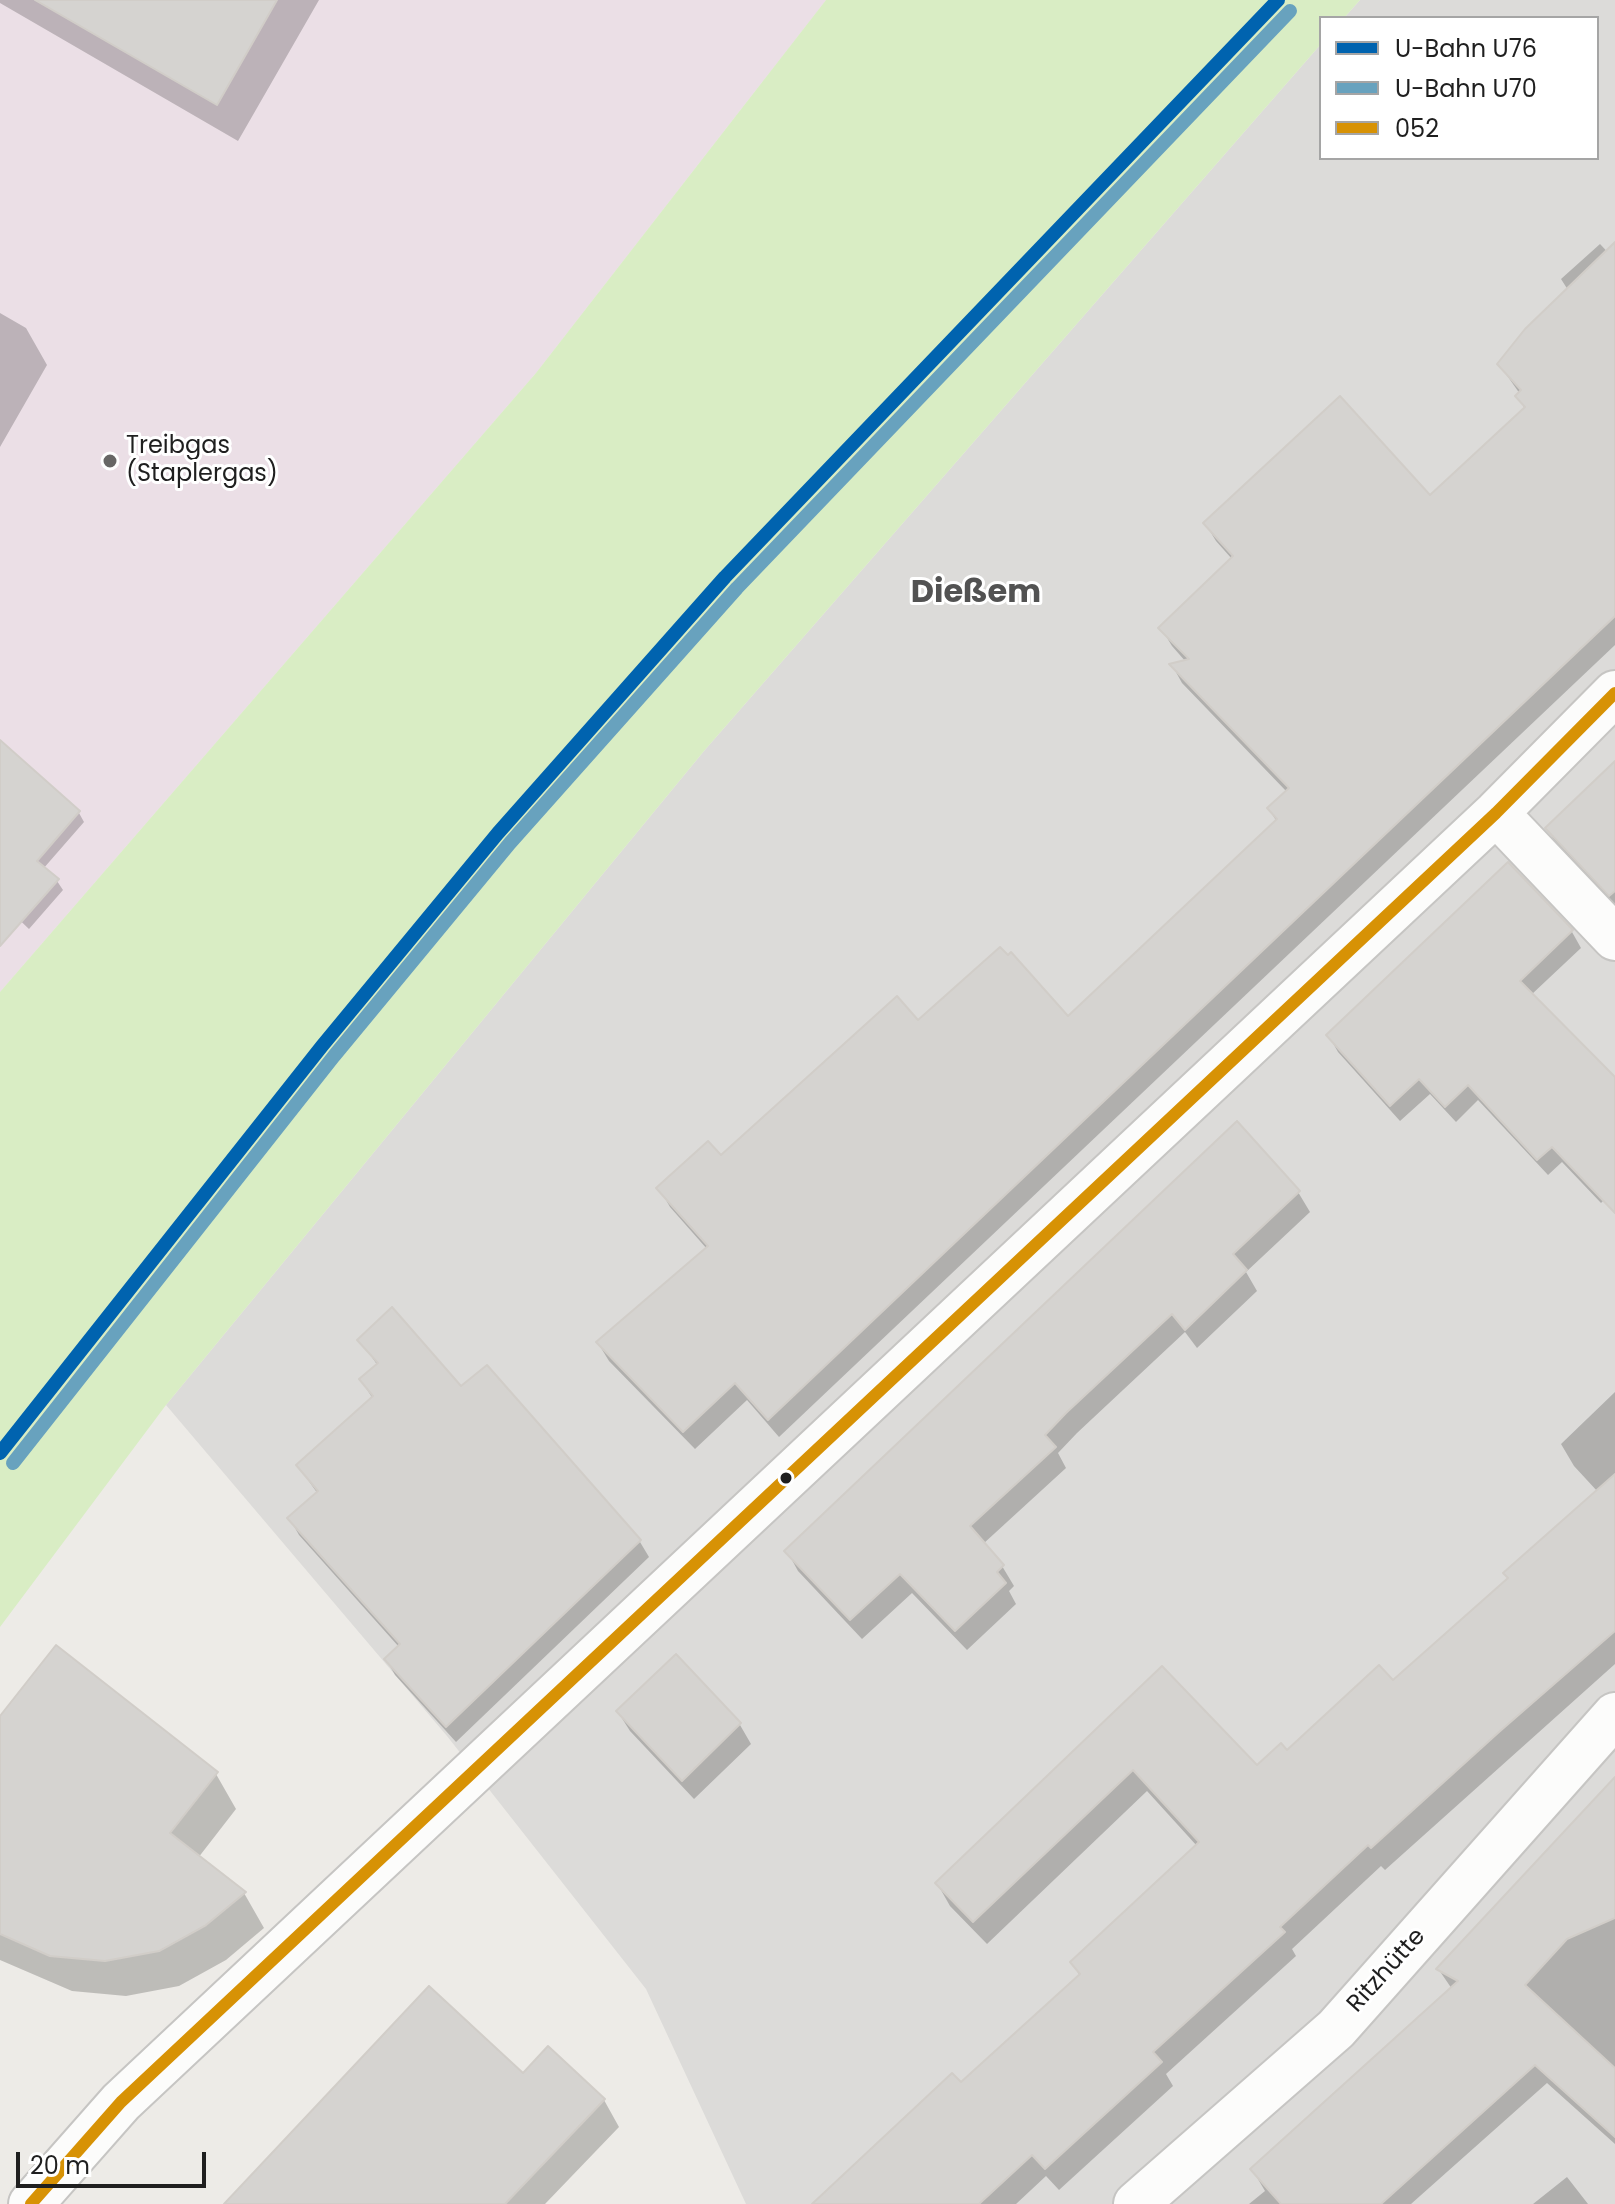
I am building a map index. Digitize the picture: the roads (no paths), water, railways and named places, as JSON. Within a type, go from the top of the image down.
[{"type":"street","points":[[31,2204],[121,2102],[1496,813],[1615,693]]},
{"type":"street","points":[[1496,813],[1615,938]]},
{"type":"street","name":"Ritzhütte","points":[[1136,2204],[1336,2029],[1615,1715]]},
{"type":"metro line","name":"U76","points":[[0,1453],[322,1046],[498,833],[725,577],[1278,0]]},
{"type":"metro line","name":"U70","points":[[13,1463],[334,1056],[510,843],[737,588],[1290,11]]},
{"type":"place","name":"Treibgas (Staplergas)","points":[[110,461]]},
{"type":"district","name":"Dießem","points":[[976,594]]}]
